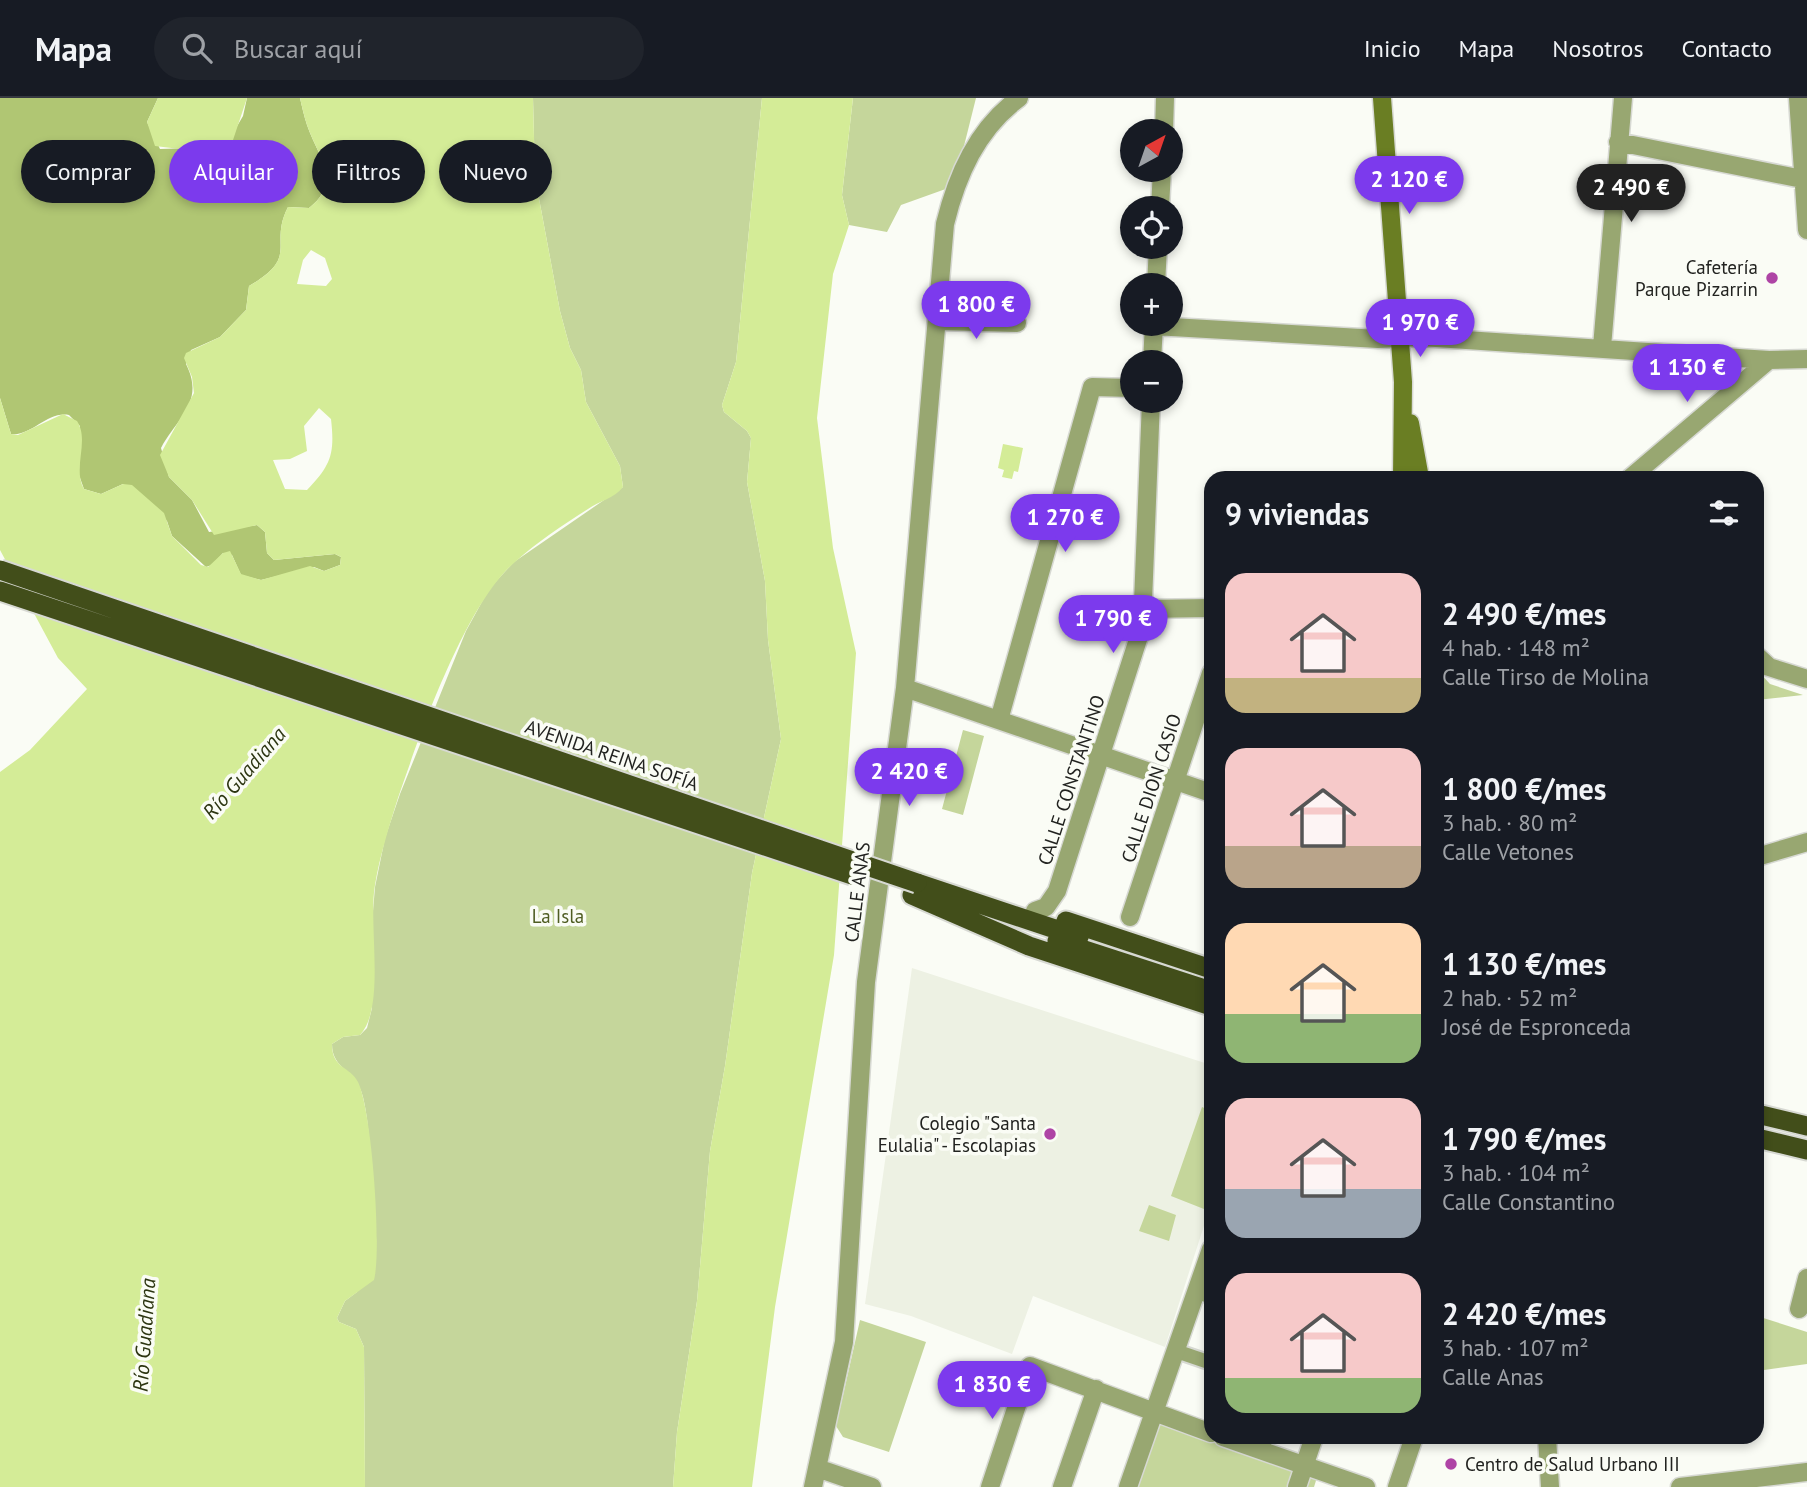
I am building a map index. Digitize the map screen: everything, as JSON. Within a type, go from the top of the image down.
[{"type":"highway","name":"AVENIDA REINA SOFÍA","points":[[0,570],[1204,989]]},
{"type":"highway","name":"AVENIDA REINA SOFÍA","points":[[0,591],[914,889],[1204,978]]},
{"type":"highway","points":[[914,889],[1035,911],[1204,967]]},
{"type":"highway","points":[[914,889],[1029,946],[1204,1004]]},
{"type":"highway","points":[[1764,1116],[1807,1126]]},
{"type":"highway","points":[[1764,1126],[1807,1135]]},
{"type":"highway","points":[[1764,1140],[1807,1150]]},
{"type":"highway","points":[[1764,1151],[1807,1161]]},
{"type":"main road","points":[[1382,98],[1403,382],[1402,471]]},
{"type":"main road","points":[[1403,382],[1419,471]]},
{"type":"street","name":"CALLE ANAS","points":[[813,1487],[844,1342],[866,982],[905,688],[945,224],[954,186],[978,140],[1001,111],[1019,98]]},
{"type":"street","points":[[1164,119],[1165,98]]},
{"type":"street","points":[[1602,347],[1623,98]]},
{"type":"street","points":[[1798,98],[1807,230]]},
{"type":"street","points":[[1618,142],[1805,180]]},
{"type":"street","points":[[937,321],[1017,323]]},
{"type":"street","points":[[1183,327],[1602,347],[1769,360],[1807,359]]},
{"type":"street","points":[[1638,471],[1769,360]]},
{"type":"street","points":[[999,720],[1092,387],[1120,388]]},
{"type":"street","name":"CALLE CONSTANTINO","points":[[1035,911],[1046,907],[1057,891],[1142,626],[1151,413]]},
{"type":"street","points":[[1143,609],[1204,608]]},
{"type":"street","points":[[1764,662],[1769,667],[1807,679]]},
{"type":"street","points":[[905,688],[1204,790]]},
{"type":"street","name":"CALLE DION CASIO","points":[[1130,917],[1204,694]]},
{"type":"street","points":[[1764,855],[1807,842]]},
{"type":"street","points":[[1799,1309],[1807,1278]]},
{"type":"street","points":[[1128,1487],[1176,1351],[1204,1294]]},
{"type":"street","points":[[1176,1351],[1204,1361]]},
{"type":"street","points":[[990,1487],[1030,1366],[1204,1430]]},
{"type":"street","points":[[1062,1487],[1096,1390]]},
{"type":"street","points":[[1243,1444],[1366,1487]]},
{"type":"street","points":[[1297,1487],[1312,1444]]},
{"type":"street","points":[[1397,1487],[1412,1444]]},
{"type":"street","points":[[1547,1444],[1550,1487]]},
{"type":"street","points":[[817,1468],[873,1487]]},
{"type":"street","points":[[1680,1487],[1761,1483],[1807,1472]]},
{"type":"shaded area","points":[[0,98],[158,98],[147,122],[160,149],[169,149],[169,203],[298,203],[298,140],[229,140],[243,116],[247,98],[300,98],[313,140],[314,203],[309,208],[288,207],[283,220],[279,258],[265,276],[249,286],[246,310],[220,337],[191,350],[186,364],[191,377],[191,399],[161,448],[169,477],[192,500],[209,532],[257,525],[265,532],[267,553],[274,560],[335,554],[341,557],[340,565],[324,571],[314,567],[261,580],[241,575],[232,555],[223,553],[212,565],[206,567],[172,536],[167,521],[123,484],[101,494],[84,489],[79,475],[80,426],[69,415],[53,417],[25,432],[11,434],[0,398]]},
{"type":"shaded area","name":"Colegio \"Santa Eulalia\" - Escolapias","points":[[912,968],[1204,1063],[1204,1226],[1165,1347],[1033,1296],[1012,1354],[911,1316],[865,1304]]},
{"type":"green space","name":"La Isla","points":[[533,98],[762,98],[736,362],[722,405],[724,412],[747,431],[751,438],[747,482],[765,581],[768,640],[781,739],[752,873],[725,1066],[710,1151],[697,1301],[677,1432],[673,1487],[365,1487],[364,1347],[356,1329],[339,1322],[337,1318],[345,1301],[357,1292],[368,1194],[369,1145],[360,1088],[336,1059],[332,1044],[343,1037],[360,1035],[367,1028],[372,1008],[372,923],[375,887],[385,838],[466,631],[489,589],[514,562],[623,487],[620,466],[586,402],[581,370],[570,348],[560,311],[540,203],[552,203],[552,140],[534,140]]},
{"type":"green space","points":[[853,98],[976,98],[954,186],[901,205],[887,232],[849,225],[842,195]]},
{"type":"green space","points":[[1764,678],[1770,684],[1803,695],[1764,699]]},
{"type":"green space","points":[[963,730],[984,736],[963,815],[942,809]]},
{"type":"green space","points":[[1202,1107],[1204,1209],[1171,1196]]},
{"type":"green space","points":[[1149,1205],[1176,1215],[1169,1241],[1139,1231]]},
{"type":"green space","points":[[1764,1318],[1807,1332],[1807,1364],[1764,1370]]},
{"type":"green space","points":[[860,1320],[926,1342],[889,1452],[843,1437],[836,1426]]},
{"type":"green space","points":[[1155,1412],[1204,1430],[1204,1444],[1244,1444],[1319,1471],[1314,1487],[1128,1487]]},
{"type":"water","points":[[158,98],[247,98],[233,140],[169,140],[169,148],[155,146],[147,122]]},
{"type":"water","name":"Río Guadiana","points":[[300,98],[533,98],[534,140],[439,140],[439,203],[540,203],[560,311],[570,348],[581,370],[586,402],[620,466],[623,487],[550,534],[515,562],[479,608],[462,639],[419,740],[382,852],[373,902],[375,964],[368,1022],[360,1035],[343,1037],[332,1044],[335,1058],[355,1077],[363,1097],[374,1180],[377,1240],[374,1280],[345,1301],[337,1318],[339,1322],[356,1329],[364,1347],[365,1487],[0,1487],[0,772],[30,750],[87,689],[58,658],[0,550],[0,398],[11,434],[18,435],[63,414],[77,421],[82,437],[80,472],[84,489],[101,494],[123,484],[132,485],[164,513],[172,536],[201,565],[208,567],[223,553],[230,551],[241,574],[261,580],[310,566],[324,571],[340,565],[341,557],[335,554],[274,560],[267,553],[265,532],[257,525],[214,535],[192,500],[169,477],[160,455],[194,393],[192,377],[184,358],[186,353],[220,337],[246,310],[249,286],[265,276],[279,258],[281,231],[288,207],[309,208],[314,203],[425,203],[425,140],[313,140]],"holes":[[[311,250],[325,258],[332,279],[326,286],[297,284],[303,260]],[[319,408],[331,419],[332,441],[326,466],[307,490],[285,489],[273,460],[290,459],[307,451],[304,426]]]},
{"type":"water","points":[[762,98],[853,98],[842,195],[849,225],[833,274],[817,418],[833,548],[856,653],[834,955],[775,1307],[752,1487],[673,1487],[677,1432],[697,1301],[710,1151],[725,1066],[752,873],[781,739],[768,640],[765,581],[747,482],[751,438],[747,431],[724,412],[722,405],[736,362]]},
{"type":"water","points":[[1003,444],[1023,448],[1018,472],[1014,471],[1012,479],[1002,477],[1004,470],[998,468]]},
{"type":"place","name":"Cafetería Parque Pizarrin","points":[[1772,278]]},
{"type":"place","name":"Colegio \"Santa Eulalia\" - Escolapias","points":[[1050,1134]]},
{"type":"place","name":"Centro de Salud Urbano III","points":[[1451,1464]]}]
